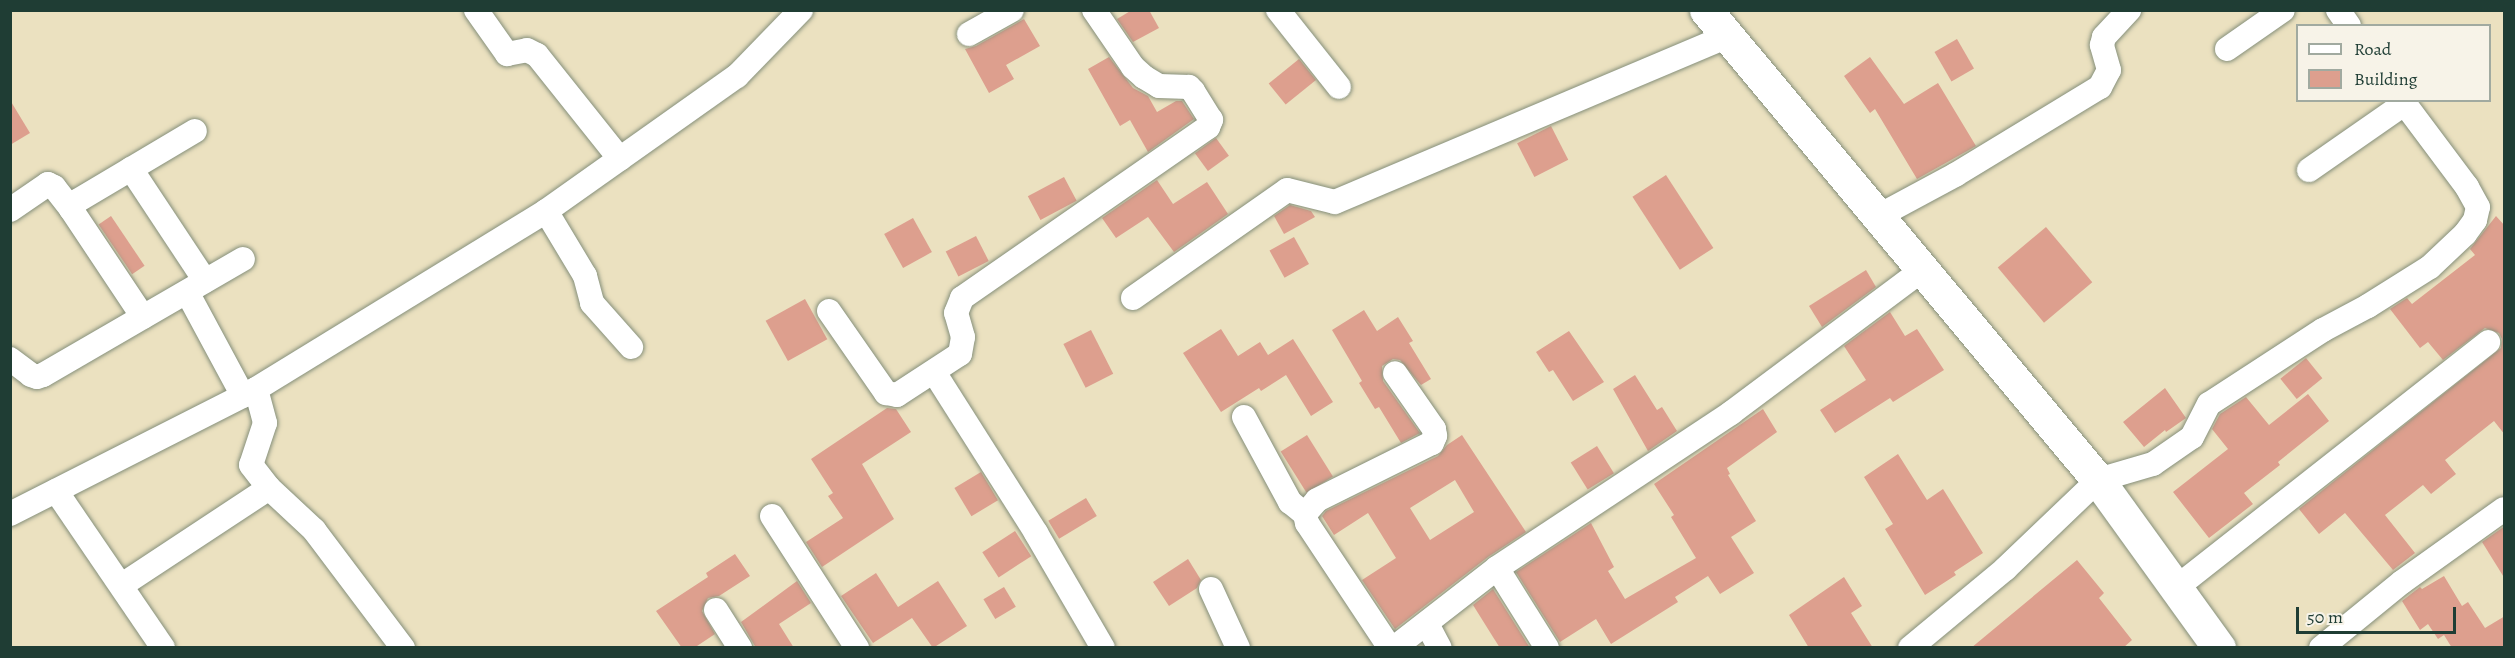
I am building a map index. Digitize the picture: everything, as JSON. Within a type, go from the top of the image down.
[{"type":"highway","points":[[1706,10],[2097,480],[2177,587],[2219,648]]},
{"type":"street","points":[[476,10],[507,54],[528,50],[537,55],[620,159]]},
{"type":"street","points":[[10,514],[250,392],[546,211],[737,76],[801,10]]},
{"type":"street","points":[[969,34],[1012,10]]},
{"type":"street","points":[[829,311],[886,393],[897,395],[954,360],[963,346],[956,313],[962,298],[1211,123],[1189,87],[1160,86],[1133,67],[1094,10]]},
{"type":"street","points":[[1278,10],[1338,87]]},
{"type":"street","points":[[1876,217],[1955,175],[2100,87],[2109,70],[2102,45],[2103,37],[2129,10]]},
{"type":"street","points":[[2227,49],[2283,10]]},
{"type":"street","points":[[2338,10],[2348,24]]},
{"type":"street","points":[[1133,298],[1287,190],[1335,202],[1728,36]]},
{"type":"street","points":[[1910,648],[2005,569],[2097,480],[2153,464],[2192,437],[2209,404],[2323,330],[2368,306],[2430,267],[2465,234],[2475,220],[2478,207],[2467,187],[2403,102],[2309,170]]},
{"type":"street","points":[[71,209],[73,204],[195,131]]},
{"type":"street","points":[[132,169],[196,286],[265,423],[252,465],[269,488],[314,530],[403,648]]},
{"type":"street","points":[[12,205],[48,184],[54,186],[143,317]]},
{"type":"street","points":[[546,211],[585,276],[592,303],[631,347]]},
{"type":"street","points":[[10,359],[31,375],[37,377],[43,375],[243,259]]},
{"type":"street","points":[[1244,417],[1290,502],[1305,513],[1307,523],[1392,648],[1497,568],[1731,413],[1921,271]]},
{"type":"street","points":[[2177,587],[2488,342]]},
{"type":"street","points":[[934,372],[1036,533],[1103,648]]},
{"type":"street","points":[[1305,513],[1317,500],[1432,443],[1436,436],[1434,429],[1395,373]]},
{"type":"street","points":[[122,585],[269,488]]},
{"type":"street","points":[[56,491],[163,648]]},
{"type":"street","points":[[2321,648],[2402,582],[2505,509]]},
{"type":"street","points":[[771,516],[857,648]]},
{"type":"street","points":[[1497,568],[1547,648]]},
{"type":"street","points":[[1211,589],[1239,648]]},
{"type":"street","points":[[716,610],[740,648]]},
{"type":"street","points":[[1426,624],[1440,648]]},
{"type":"building","points":[[1132,10],[1149,10],[1159,28],[1133,42],[1117,19]]},
{"type":"building","points":[[1024,19],[1040,46],[1006,65],[1014,79],[989,93],[965,49],[976,46]]},
{"type":"building","points":[[1957,39],[1974,68],[1951,81],[1934,52]]},
{"type":"building","points":[[1109,57],[1133,88],[1148,96],[1157,112],[1176,101],[1182,101],[1194,119],[1148,152],[1130,120],[1120,126],[1088,69]]},
{"type":"building","points":[[1870,57],[1904,104],[1938,83],[1976,146],[1917,179],[1875,109],[1870,113],[1844,76]]},
{"type":"building","points":[[1299,59],[1316,80],[1286,105],[1269,84]]},
{"type":"building","points":[[10,100],[30,133],[10,145]]},
{"type":"building","points":[[1551,126],[1568,160],[1534,177],[1517,143]]},
{"type":"building","points":[[1216,138],[1229,156],[1208,171],[1195,153]]},
{"type":"building","points":[[1666,175],[1713,248],[1680,270],[1632,197]]},
{"type":"building","points":[[1064,177],[1077,201],[1040,220],[1028,196]]},
{"type":"building","points":[[1157,180],[1173,204],[1207,182],[1228,214],[1174,252],[1148,217],[1116,238],[1102,218]]},
{"type":"building","points":[[1290,205],[1311,211],[1315,217],[1284,234],[1274,216]]},
{"type":"building","points":[[111,216],[145,266],[132,274],[99,224]]},
{"type":"building","points":[[2496,216],[2505,226],[2505,435],[2494,421],[2445,460],[2456,474],[2431,494],[2423,485],[2385,515],[2415,553],[2393,570],[2345,513],[2319,534],[2299,509],[2501,348],[2502,339],[2499,333],[2485,328],[2443,360],[2428,342],[2420,348],[2390,309],[2407,298],[2412,304],[2475,255],[2470,249]]},
{"type":"building","points":[[913,218],[932,252],[903,268],[884,234]]},
{"type":"building","points":[[2046,227],[2092,282],[2044,323],[1998,267]]},
{"type":"building","points":[[976,236],[989,261],[958,276],[946,251]]},
{"type":"building","points":[[1294,237],[1309,264],[1285,278],[1270,251]]},
{"type":"building","points":[[1866,270],[1876,287],[1822,327],[1809,306]]},
{"type":"building","points":[[805,299],[827,339],[788,361],[766,321]]},
{"type":"building","points":[[1364,310],[1377,331],[1398,317],[1413,341],[1409,343],[1431,379],[1421,385],[1400,360],[1393,359],[1382,366],[1383,381],[1420,433],[1401,443],[1379,407],[1375,409],[1359,383],[1362,381],[1332,330]]},
{"type":"building","points":[[1890,312],[1905,336],[1917,329],[1944,370],[1893,402],[1890,398],[1835,433],[1820,410],[1866,380],[1844,346]]},
{"type":"building","points":[[1221,329],[1238,356],[1260,342],[1268,355],[1293,339],[1333,402],[1311,416],[1286,375],[1261,391],[1259,388],[1221,412],[1183,353]]},
{"type":"building","points":[[1091,330],[1113,374],[1086,388],[1063,344]]},
{"type":"building","points":[[1569,331],[1604,382],[1573,401],[1553,370],[1549,372],[1536,352]]},
{"type":"building","points":[[2306,358],[2322,378],[2297,399],[2280,379]]},
{"type":"building","points":[[1635,375],[1657,410],[1662,407],[1677,431],[1648,451],[1613,389]]},
{"type":"building","points":[[2165,388],[2186,418],[2166,432],[2165,430],[2144,447],[2123,422]]},
{"type":"building","points":[[2308,394],[2329,421],[2278,462],[2280,465],[2244,493],[2253,504],[2209,538],[2173,492],[2228,449],[2212,429],[2220,414],[2246,397],[2269,425]]},
{"type":"building","points":[[887,408],[896,409],[911,432],[862,464],[894,519],[822,567],[806,542],[843,518],[828,496],[833,493],[811,459]]},
{"type":"building","points":[[1763,409],[1777,432],[1727,468],[1730,474],[1728,475],[1756,521],[1731,537],[1754,573],[1720,594],[1708,576],[1675,597],[1678,602],[1611,644],[1596,619],[1560,642],[1516,572],[1591,523],[1614,567],[1608,571],[1625,599],[1696,558],[1671,517],[1674,515],[1654,484]]},
{"type":"building","points":[[1307,435],[1333,477],[1307,493],[1281,451]]},
{"type":"building","points":[[1462,435],[1526,532],[1488,557],[1395,629],[1362,580],[1396,558],[1368,513],[1334,535],[1322,516],[1326,511],[1438,456],[1447,445]],"holes":[[[1455,480],[1474,512],[1430,540],[1410,508]]]},
{"type":"building","points":[[1597,446],[1614,473],[1588,490],[1571,462]]},
{"type":"building","points":[[1898,454],[1927,500],[1943,489],[1983,553],[1954,572],[1956,575],[1925,595],[1885,529],[1893,524],[1864,477]]},
{"type":"building","points":[[981,472],[998,500],[971,516],[954,488]]},
{"type":"building","points":[[1086,498],[1097,516],[1059,539],[1048,521]]},
{"type":"building","points":[[2505,526],[2505,579],[2482,542]]},
{"type":"building","points":[[1015,531],[1031,556],[999,577],[982,552]]},
{"type":"building","points":[[735,554],[750,576],[719,596],[708,598],[702,611],[715,634],[694,648],[682,648],[656,611],[708,577],[706,573]]},
{"type":"building","points":[[1188,559],[1201,580],[1197,588],[1169,606],[1153,582]]},
{"type":"building","points":[[2077,560],[2104,593],[2099,598],[2132,640],[2123,648],[1971,648]]},
{"type":"building","points":[[876,573],[898,607],[938,581],[967,626],[933,648],[912,618],[873,643],[841,596]]},
{"type":"building","points":[[2444,576],[2462,606],[2468,602],[2485,628],[2505,616],[2505,648],[2452,648],[2444,635],[2438,639],[2428,624],[2420,630],[2402,601],[2420,587],[2422,589]]},
{"type":"building","points":[[1844,577],[1862,606],[1851,613],[1873,648],[1809,648],[1789,615]]},
{"type":"building","points":[[797,581],[811,603],[779,624],[794,648],[756,648],[741,622]]},
{"type":"building","points":[[1004,587],[1016,607],[995,619],[983,599]]},
{"type":"building","points":[[1493,589],[1530,648],[1500,648],[1493,637],[1473,605]]}]
